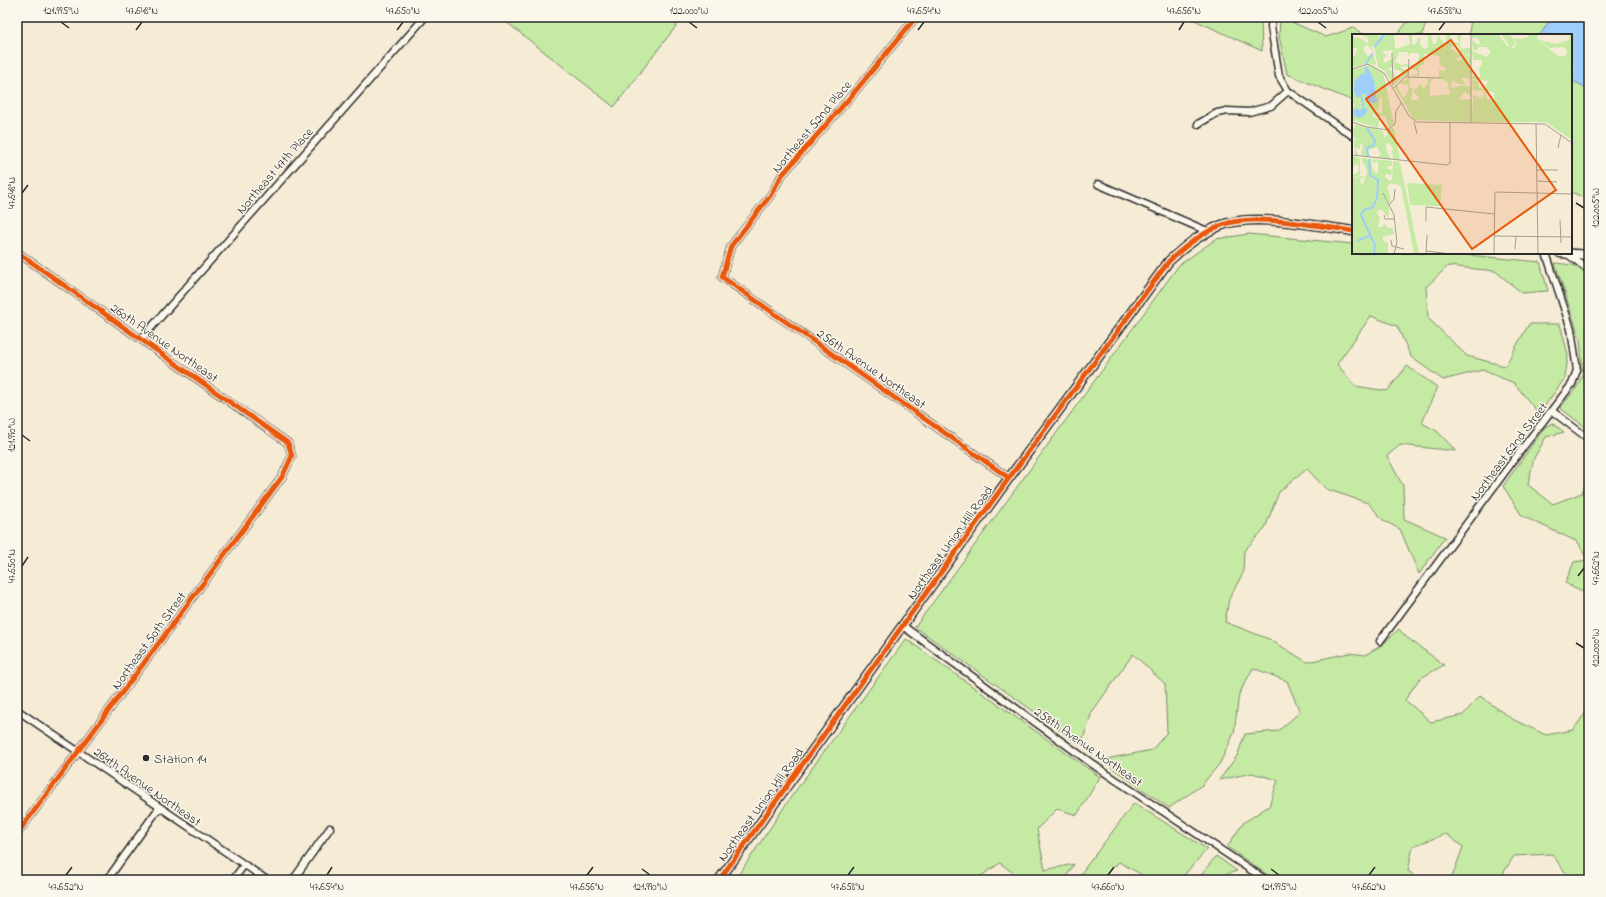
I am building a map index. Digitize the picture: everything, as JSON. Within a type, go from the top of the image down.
[{"type":"street","name":"Northeast 47th Place","points":[[142,338],[425,17]]},
{"type":"street","name":"Northeast 52nd Place","points":[[722,277],[731,246],[770,196],[782,175],[916,17]]},
{"type":"street","points":[[1272,17],[1271,27],[1279,76],[1288,91],[1352,135]]},
{"type":"street","points":[[1198,124],[1216,113],[1228,111],[1248,112],[1271,106],[1288,91]]},
{"type":"street","points":[[1098,184],[1207,231]]},
{"type":"street","name":"Northeast Union Hill Road","points":[[719,880],[1009,478],[1169,260],[1189,243],[1207,231],[1223,224],[1249,220],[1352,231]]},
{"type":"street","name":"260th Avenue Northeast","points":[[17,252],[142,338],[288,443],[292,456]]},
{"type":"street","name":"Northeast 62nd Street","points":[[1380,641],[1572,384],[1577,370],[1571,328],[1546,254]]},
{"type":"street","points":[[1567,254],[1589,270]]},
{"type":"street","points":[[1572,254],[1589,255]]},
{"type":"street","name":"256th Avenue Northeast","points":[[722,277],[1009,478]]},
{"type":"street","points":[[1552,411],[1589,439]]},
{"type":"street","name":"Northeast 50th Street","points":[[17,834],[282,477],[292,456]]},
{"type":"street","name":"258th Avenue Northeast","points":[[903,626],[1098,768],[1266,880]]},
{"type":"street","name":"264th Avenue Northeast","points":[[17,710],[267,880]]},
{"type":"street","points":[[107,880],[159,808]]},
{"type":"street","points":[[293,880],[330,828]]},
{"type":"street","points":[[233,880],[244,865]]},
{"type":"green space","points":[[500,17],[683,17],[614,107]]},
{"type":"green space","points":[[1188,17],[1261,17],[1262,51]]},
{"type":"green space","points":[[1280,17],[1326,37],[1353,28],[1363,34],[1352,34],[1352,101],[1287,74],[1279,36]]},
{"type":"green space","points":[[1411,17],[1428,17],[1422,34],[1398,34]]},
{"type":"green space","points":[[1471,17],[1589,17],[1589,200],[1572,192],[1572,34],[1469,34]]},
{"type":"green space","points":[[1249,234],[1352,244],[1352,254],[1458,254],[1540,262],[1548,291],[1522,293],[1495,271],[1448,266],[1426,287],[1428,318],[1467,356],[1505,366],[1529,324],[1560,324],[1568,355],[1565,378],[1539,414],[1514,383],[1482,370],[1443,380],[1411,357],[1397,326],[1371,316],[1337,364],[1355,386],[1387,391],[1407,366],[1437,387],[1422,423],[1437,431],[1456,451],[1400,445],[1387,456],[1403,486],[1404,519],[1445,537],[1419,574],[1400,529],[1384,521],[1368,503],[1326,489],[1307,469],[1279,492],[1265,528],[1244,551],[1243,573],[1229,599],[1225,622],[1269,639],[1307,662],[1349,653],[1365,655],[1382,645],[1399,629],[1405,636],[1444,665],[1419,679],[1405,700],[1431,722],[1463,715],[1480,696],[1512,719],[1546,735],[1573,730],[1589,708],[1589,880],[1568,880],[1569,878],[1552,854],[1514,856],[1499,880],[1451,880],[1463,847],[1446,834],[1413,846],[1408,871],[1421,880],[1275,880],[1227,847],[1243,823],[1269,806],[1278,780],[1252,773],[1219,780],[1237,756],[1245,734],[1278,731],[1300,712],[1287,681],[1253,668],[1239,694],[1234,733],[1220,763],[1202,785],[1169,808],[1101,760],[1152,750],[1167,732],[1165,684],[1133,654],[1092,712],[1081,745],[915,627],[1179,265],[1216,239]]},
{"type":"green space","points":[[1555,263],[1573,265],[1589,276],[1589,430],[1560,408],[1575,390],[1583,375],[1580,339]]},
{"type":"green space","points":[[1552,423],[1564,432],[1546,437],[1534,458],[1528,485],[1553,504],[1582,493],[1589,474],[1589,594],[1565,583],[1574,562],[1587,560],[1578,542],[1522,516],[1503,486],[1545,427]]},
{"type":"green space","points":[[906,639],[1100,777],[1077,815],[1057,809],[1037,829],[1045,870],[1074,864],[1064,880],[1023,880],[1000,863],[975,880],[735,880],[791,797]]},
{"type":"green space","points":[[1134,803],[1207,849],[1180,880],[1151,880],[1119,862],[1100,880],[1076,880]]},
{"type":"green space","points":[[1216,856],[1237,871],[1208,880],[1197,880]]},
{"type":"water","points":[[1552,17],[1589,17],[1589,89],[1572,80],[1572,34],[1541,34]]},
{"type":"cycle path","points":[[916,17],[853,94],[782,175],[770,196],[731,246],[722,277],[1009,478]]},
{"type":"cycle path","points":[[719,880],[1009,478],[1169,261],[1200,236],[1214,228],[1235,222],[1268,220],[1352,231]]},
{"type":"cycle path","points":[[17,252],[288,443],[292,456],[282,477],[17,834]]},
{"type":"place","name":"Station 14","points":[[146,758]]}]
